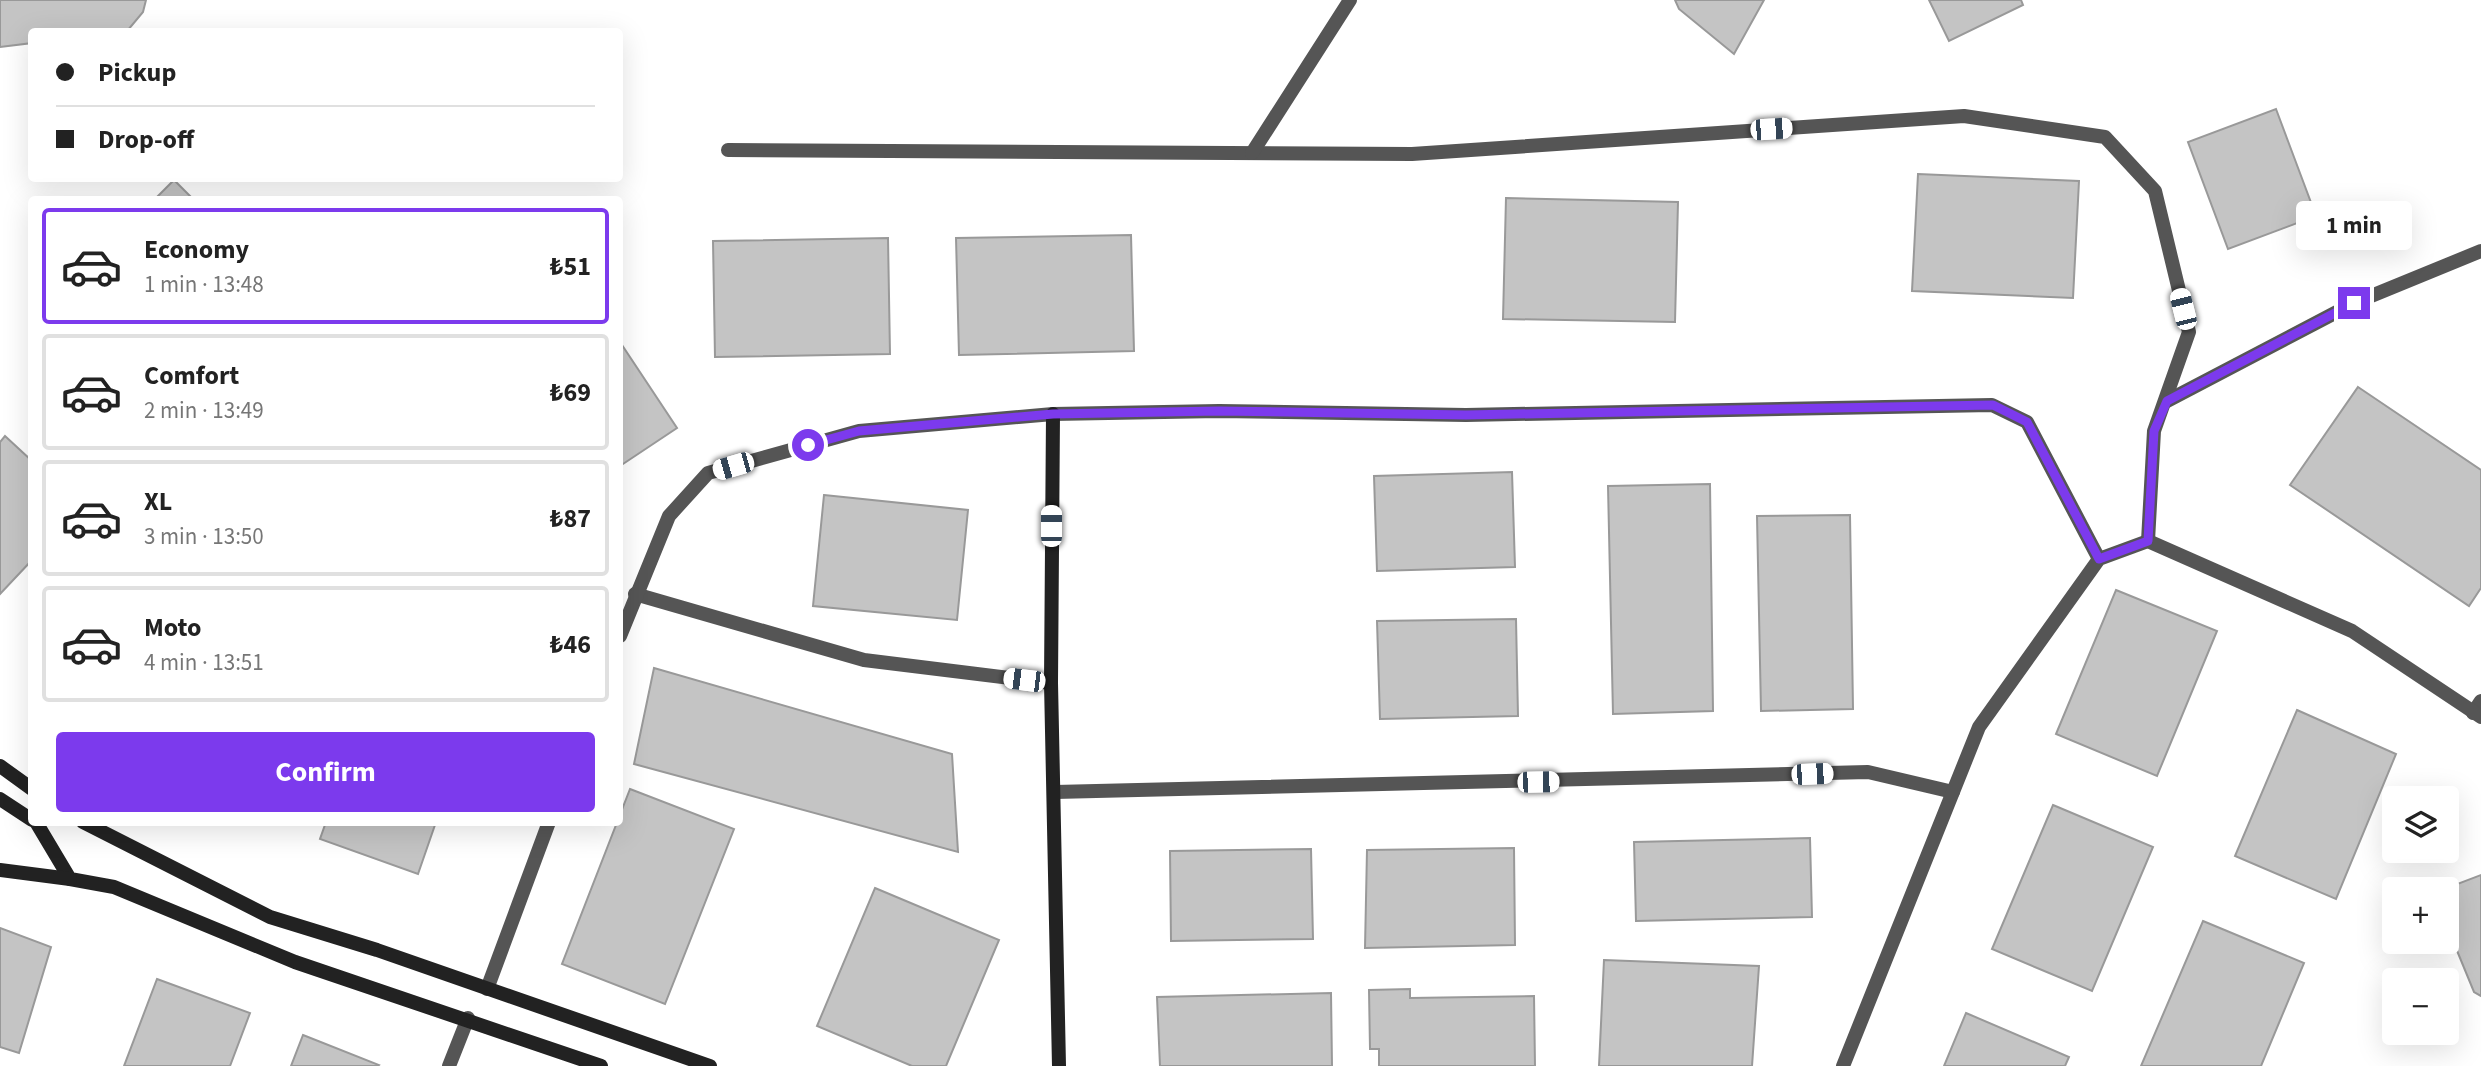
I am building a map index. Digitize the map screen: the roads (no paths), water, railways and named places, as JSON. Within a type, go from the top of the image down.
[{"type":"main road","points":[[1053,414],[1051,683],[1059,1066]]},
{"type":"main road","points":[[0,766],[28,786]]},
{"type":"main road","points":[[0,799],[28,817]]},
{"type":"main road","points":[[37,826],[70,879]]},
{"type":"main road","points":[[91,826],[270,917],[377,950],[710,1066]]},
{"type":"main road","points":[[0,870],[114,887],[295,962],[468,1018],[601,1066]]},
{"type":"street","points":[[1252,153],[1350,0]]},
{"type":"street","points":[[728,150],[1412,154],[1964,116],[2105,137],[2155,191],[2189,332],[2167,401],[2154,431],[2148,541]]},
{"type":"street","points":[[2167,401],[2354,303],[2481,251]]},
{"type":"street","points":[[623,628],[669,516],[708,473],[859,431],[1053,414],[1219,411],[1466,415],[1993,405],[2027,422],[2099,559]]},
{"type":"street","points":[[1843,1066],[1979,727],[2099,559],[2148,541],[2352,631],[2478,710]]},
{"type":"street","points":[[635,594],[864,660],[1051,683]]},
{"type":"street","points":[[1055,792],[1868,772],[1952,792]]},
{"type":"street","points":[[487,989],[548,826]]},
{"type":"street","points":[[449,1066],[468,1018]]}]
